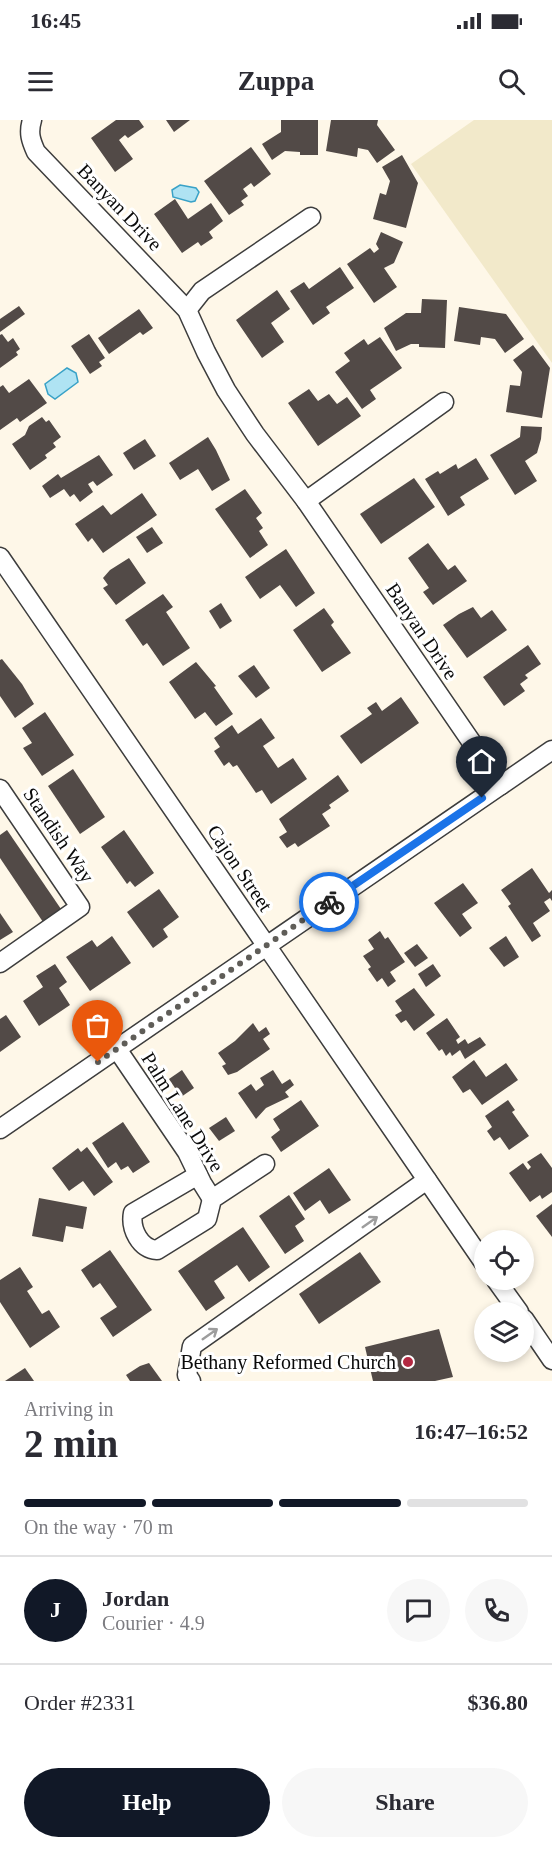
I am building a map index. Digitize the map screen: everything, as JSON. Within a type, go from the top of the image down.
[{"type":"street","name":"Banyan Drive","points":[[30,125],[31,142],[36,152],[187,310],[226,390],[255,434],[306,501],[501,785]]},
{"type":"street","points":[[187,310],[202,291],[311,217]]},
{"type":"street","points":[[306,501],[444,402]]},
{"type":"street","name":"Cajon Street","points":[[0,557],[474,1248]]},
{"type":"street","points":[[0,1129],[552,750]]},
{"type":"street","name":"Standish Way","points":[[0,789],[80,907],[0,963]]},
{"type":"street","name":"Palm Lane Drive","points":[[117,1049],[187,1152],[212,1199]]},
{"type":"street","points":[[198,1175],[133,1213],[132,1224],[137,1236],[146,1247],[158,1250],[207,1219],[212,1199],[265,1164]]},
{"type":"street","points":[[191,1381],[187,1376],[192,1346],[427,1180]]},
{"type":"street","points":[[534,1334],[552,1360]]},
{"type":"shaded area","points":[[474,120],[552,120],[552,363],[411,164]]},
{"type":"water","points":[[180,185],[196,188],[199,192],[195,201],[173,197],[172,190]]},
{"type":"water","points":[[67,368],[76,373],[78,382],[55,399],[48,394],[45,384]]},
{"type":"building","points":[[116,120],[139,120],[144,127],[128,138],[125,135],[119,140],[133,159],[115,172],[91,138]]},
{"type":"building","points":[[166,120],[190,120],[174,132]]},
{"type":"building","points":[[281,120],[318,120],[318,155],[300,155],[300,152],[285,151],[272,160],[262,144],[281,132]]},
{"type":"building","points":[[331,120],[378,120],[377,125],[395,150],[377,163],[368,150],[358,148],[357,157],[326,151]]},
{"type":"building","points":[[251,147],[271,174],[254,187],[251,183],[243,189],[248,196],[241,201],[244,205],[229,215],[204,181]]},
{"type":"building","points":[[402,155],[418,183],[406,228],[373,219],[380,193],[386,195],[390,181],[382,167]]},
{"type":"building","points":[[175,199],[188,219],[211,203],[223,221],[209,232],[213,238],[201,246],[198,242],[182,253],[154,214]]},
{"type":"building","points":[[381,232],[403,242],[394,263],[384,268],[397,287],[374,303],[347,264],[370,248],[374,253],[379,249],[376,244]]},
{"type":"building","points":[[340,267],[354,288],[326,307],[330,313],[313,325],[290,291],[304,282],[309,289]]},
{"type":"building","points":[[277,290],[290,309],[271,323],[284,342],[262,358],[236,320]]},
{"type":"building","points":[[422,299],[447,300],[445,348],[419,347],[419,344],[411,344],[396,351],[384,328],[406,313],[421,313]]},
{"type":"building","points":[[19,306],[25,314],[0,332],[0,319]]},
{"type":"building","points":[[459,307],[506,314],[524,339],[505,353],[495,339],[481,337],[480,345],[454,341]]},
{"type":"building","points":[[139,309],[153,328],[143,335],[140,332],[109,354],[98,338]]},
{"type":"building","points":[[2,334],[8,342],[13,338],[20,349],[16,352],[18,355],[0,368],[0,335]]},
{"type":"building","points":[[89,334],[105,358],[99,362],[102,366],[90,374],[71,346]]},
{"type":"building","points":[[380,337],[402,368],[370,390],[376,399],[362,409],[335,372],[350,361],[344,353],[364,339],[368,345]]},
{"type":"building","points":[[533,345],[550,368],[542,418],[506,412],[510,385],[520,386],[522,372],[513,360]]},
{"type":"building","points":[[29,379],[47,403],[20,422],[17,418],[0,430],[0,387],[3,385],[9,393]]},
{"type":"building","points":[[309,389],[318,401],[329,394],[337,404],[347,397],[361,416],[318,446],[288,403]]},
{"type":"building","points":[[42,417],[46,422],[49,420],[61,437],[53,443],[56,447],[45,455],[47,458],[30,470],[12,444],[25,435],[29,426]]},
{"type":"building","points":[[521,426],[542,427],[541,439],[537,453],[525,461],[537,481],[515,495],[490,455],[520,437]]},
{"type":"building","points":[[208,437],[230,480],[212,491],[198,469],[180,480],[169,463]]},
{"type":"building","points":[[145,439],[156,456],[134,470],[123,453]]},
{"type":"building","points":[[99,455],[113,475],[97,486],[93,481],[88,484],[93,492],[80,502],[74,494],[70,497],[64,489],[50,498],[42,486],[58,474],[61,478]]},
{"type":"building","points":[[476,458],[489,479],[460,497],[465,505],[448,516],[425,479],[438,471],[440,474],[456,464],[458,469]]},
{"type":"building","points":[[414,478],[435,507],[381,544],[360,514]]},
{"type":"building","points":[[245,489],[262,513],[256,518],[263,528],[259,531],[268,545],[250,558],[215,509]]},
{"type":"building","points":[[142,493],[157,515],[103,553],[92,538],[88,542],[75,524],[103,505],[111,515]]},
{"type":"building","points":[[152,527],[163,543],[147,553],[136,537]]},
{"type":"building","points":[[428,543],[448,570],[455,565],[467,581],[433,605],[423,592],[429,588],[408,558]]},
{"type":"building","points":[[286,549],[315,593],[296,607],[280,585],[260,599],[245,577]]},
{"type":"building","points":[[129,558],[146,583],[116,605],[103,588],[108,585],[103,578],[110,570]]},
{"type":"building","points":[[163,594],[173,607],[166,612],[190,648],[163,666],[147,643],[143,646],[125,620]]},
{"type":"building","points":[[221,603],[232,621],[220,629],[209,611]]},
{"type":"building","points":[[473,607],[481,618],[492,610],[507,630],[467,658],[443,625]]},
{"type":"building","points":[[324,608],[334,622],[331,625],[351,653],[322,672],[293,630]]},
{"type":"building","points":[[528,645],[541,664],[525,675],[528,678],[520,684],[525,691],[504,706],[483,677]]},
{"type":"building","points":[[2,659],[22,684],[34,704],[15,718],[0,696],[0,660]]},
{"type":"building","points":[[196,662],[216,686],[214,687],[233,714],[216,726],[205,712],[195,719],[169,682]]},
{"type":"building","points":[[254,665],[270,688],[256,698],[238,676]]},
{"type":"building","points":[[401,697],[419,723],[361,764],[340,736],[372,714],[367,708],[376,702],[382,711]]},
{"type":"building","points":[[45,712],[74,755],[42,776],[23,748],[32,743],[22,728]]},
{"type":"building","points":[[261,718],[275,738],[263,746],[278,768],[293,758],[307,779],[271,804],[262,790],[256,793],[237,765],[233,767],[229,762],[224,766],[214,751],[220,747],[214,738],[232,725],[238,734]]},
{"type":"building","points":[[73,769],[105,817],[80,834],[48,786]]},
{"type":"building","points":[[338,775],[349,791],[329,805],[331,808],[322,814],[330,826],[298,847],[295,843],[287,848],[279,837],[287,832],[279,819]]},
{"type":"building","points":[[7,830],[61,909],[43,922],[0,858],[0,835]]},
{"type":"building","points":[[124,830],[154,873],[135,887],[130,881],[127,884],[101,847]]},
{"type":"building","points":[[532,868],[549,893],[552,890],[552,901],[550,898],[544,902],[550,911],[533,923],[541,936],[532,942],[508,906],[511,904],[501,890]]},
{"type":"building","points":[[463,883],[478,903],[462,914],[472,928],[460,937],[434,903]]},
{"type":"building","points":[[159,889],[179,917],[163,929],[168,937],[153,948],[127,912]]},
{"type":"building","points":[[0,913],[13,932],[0,940]]},
{"type":"building","points":[[380,931],[385,939],[388,937],[405,962],[390,972],[396,981],[388,987],[382,978],[377,982],[368,969],[371,967],[363,956],[374,949],[368,940]]},
{"type":"building","points":[[112,936],[131,963],[90,991],[66,957],[92,940],[97,947]]},
{"type":"building","points":[[506,936],[519,957],[504,967],[489,948]]},
{"type":"building","points":[[417,944],[428,958],[415,967],[404,953]]},
{"type":"building","points":[[55,964],[67,982],[59,988],[70,1005],[39,1026],[23,1001],[43,987],[36,976]]},
{"type":"building","points":[[433,964],[441,976],[426,987],[418,974]]},
{"type":"building","points":[[414,988],[435,1015],[414,1031],[406,1020],[401,1023],[395,1015],[402,1011],[395,1001]]},
{"type":"building","points":[[6,1015],[21,1037],[0,1052],[0,1019]]},
{"type":"building","points":[[447,1018],[460,1037],[456,1040],[458,1044],[465,1039],[468,1044],[480,1037],[486,1045],[465,1059],[460,1050],[452,1056],[450,1052],[446,1056],[442,1049],[439,1051],[426,1033]]},
{"type":"building","points":[[253,1023],[259,1032],[266,1027],[270,1034],[263,1039],[270,1049],[237,1072],[228,1075],[222,1066],[226,1064],[218,1053],[235,1041]]},
{"type":"building","points":[[474,1060],[486,1077],[506,1063],[518,1080],[482,1105],[470,1089],[463,1093],[452,1077]]},
{"type":"building","points":[[182,1070],[194,1088],[181,1097],[169,1079]]},
{"type":"building","points":[[273,1070],[282,1084],[290,1079],[294,1085],[285,1092],[289,1097],[266,1108],[256,1119],[238,1093],[251,1084],[256,1091],[264,1085],[260,1078]]},
{"type":"building","points":[[301,1100],[319,1126],[281,1152],[271,1137],[280,1130],[273,1119]]},
{"type":"building","points":[[508,1100],[515,1110],[512,1112],[529,1136],[509,1150],[500,1137],[494,1141],[487,1131],[492,1127],[485,1116]]},
{"type":"building","points":[[226,1117],[235,1131],[219,1141],[209,1128]]},
{"type":"building","points":[[123,1122],[150,1162],[133,1173],[128,1166],[121,1170],[116,1162],[108,1168],[92,1143]]},
{"type":"building","points":[[87,1147],[113,1182],[94,1196],[83,1181],[69,1191],[52,1168],[78,1148],[81,1152]]},
{"type":"building","points":[[541,1153],[552,1168],[552,1192],[542,1199],[540,1195],[530,1202],[509,1173],[523,1163],[528,1170],[531,1167],[527,1162]]},
{"type":"building","points":[[329,1168],[351,1200],[329,1214],[320,1200],[305,1211],[293,1193]]},
{"type":"building","points":[[289,1195],[305,1219],[295,1226],[304,1241],[285,1254],[259,1216]]},
{"type":"building","points":[[39,1198],[87,1207],[83,1229],[66,1226],[63,1242],[32,1236]]},
{"type":"building","points":[[552,1204],[552,1237],[536,1216]]},
{"type":"building","points":[[243,1227],[270,1267],[249,1282],[237,1265],[214,1281],[225,1298],[206,1311],[178,1271]]},
{"type":"building","points":[[110,1250],[152,1310],[113,1337],[100,1318],[117,1307],[100,1283],[93,1288],[81,1270]]},
{"type":"building","points":[[360,1252],[381,1282],[319,1324],[299,1294]]},
{"type":"building","points":[[20,1267],[33,1287],[27,1291],[42,1314],[49,1310],[60,1327],[30,1348],[0,1302],[0,1280]]},
{"type":"building","name":"Bethany Reformed Church","points":[[439,1329],[453,1377],[435,1381],[373,1381],[365,1347]]},
{"type":"building","points":[[149,1363],[162,1381],[130,1381],[126,1375]]},
{"type":"building","points":[[25,1368],[34,1381],[5,1381]]},
{"type":"way so far","points":[[98,1062],[329,902]]},
{"type":"place","name":"Bethany Reformed Church","points":[[408,1362]]},
{"type":"route","points":[[329,902],[482,798]]}]
